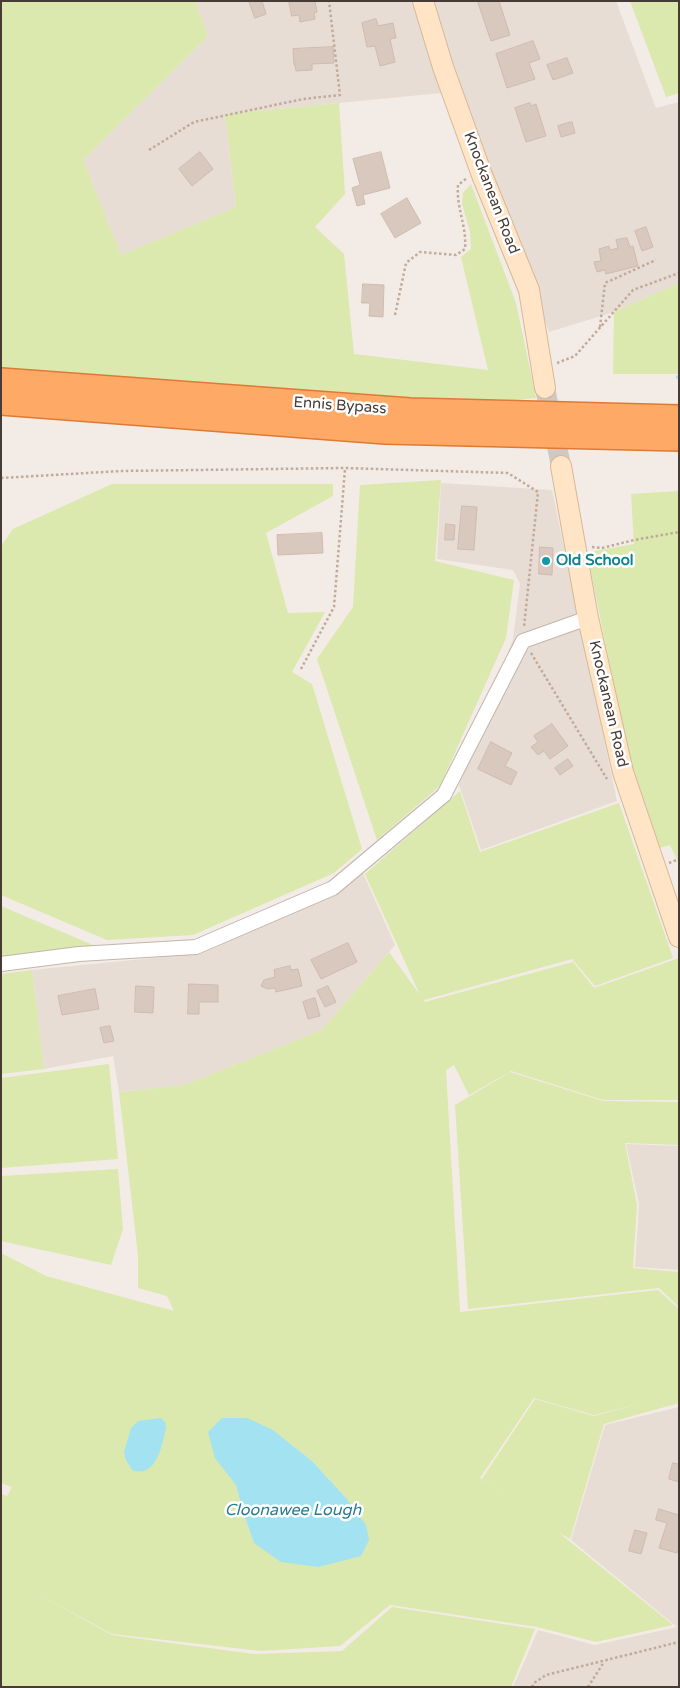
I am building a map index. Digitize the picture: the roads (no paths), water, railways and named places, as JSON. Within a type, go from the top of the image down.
[{"type":"highway","name":"Ennis Bypass","points":[[1,381],[410,411],[679,418]]},
{"type":"highway","name":"Ennis Bypass","points":[[1,402],[385,431],[679,438]]},
{"type":"street","name":"Knockanean Road","points":[[423,1],[443,67],[480,170],[529,290],[545,388]]},
{"type":"street","name":"Knockanean Road","points":[[561,466],[588,618],[623,772],[679,937]]},
{"type":"street","points":[[1,964],[80,954],[196,947],[333,888],[444,794],[523,641],[588,618]]},
{"type":"water","points":[[161,1418],[165,1422],[166,1428],[156,1459],[147,1470],[132,1470],[125,1458],[124,1452],[131,1428],[138,1421]]},
{"type":"water","name":"Cloonawee Lough","points":[[222,1418],[247,1418],[273,1430],[312,1461],[346,1498],[366,1525],[369,1540],[361,1556],[318,1567],[281,1562],[254,1543],[236,1485],[215,1458],[208,1432]]},
{"type":"tunnel","points":[[545,388],[561,466]]},
{"type":"place","name":"Old School","points":[[546,561]]}]
